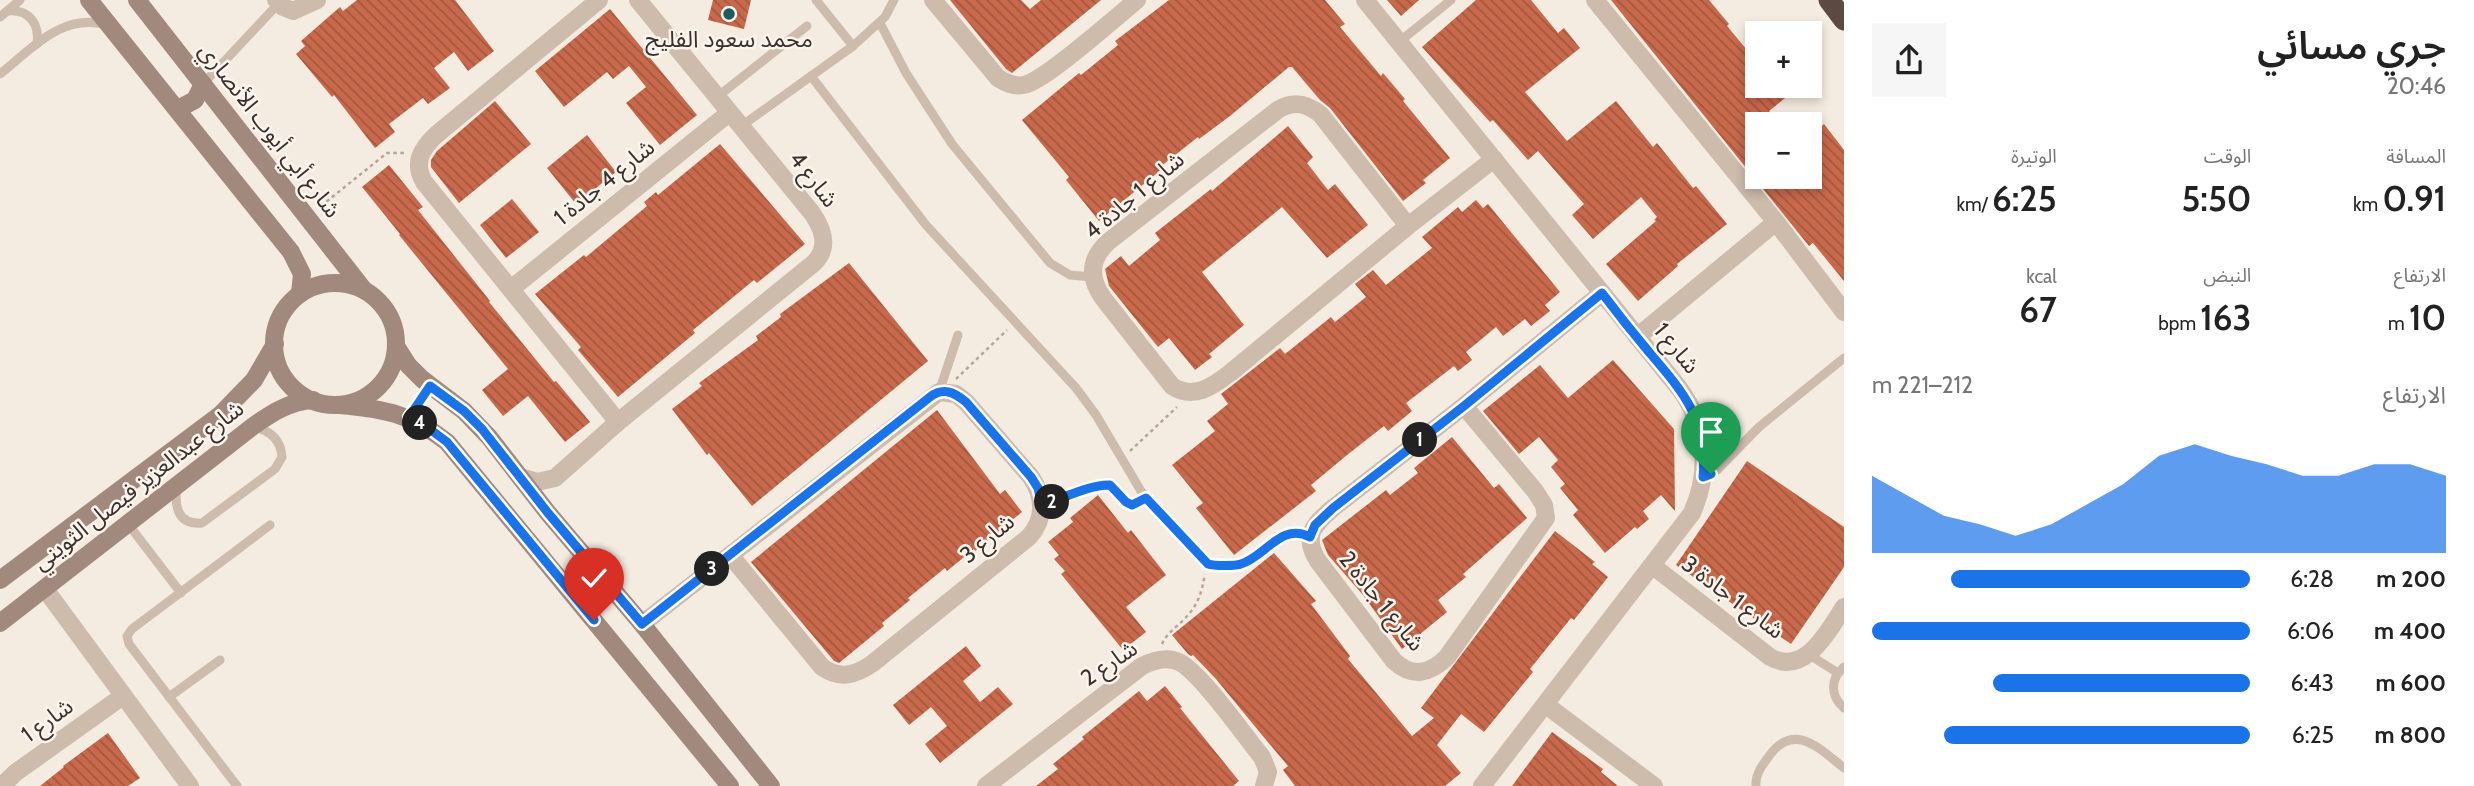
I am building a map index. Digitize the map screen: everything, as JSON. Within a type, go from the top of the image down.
[{"type":"highway","points":[[1829,0],[1844,20]]},
{"type":"street","points":[[89,0],[291,252],[302,274],[300,294]]},
{"type":"street","name":"شارع أبي أيوب الأنصاري","points":[[137,0],[364,290]]},
{"type":"street","points":[[278,1],[293,11],[317,0]]},
{"type":"street","points":[[599,0],[436,135],[426,145],[419,159],[419,174],[618,422]]},
{"type":"street","name":"شارع 4","points":[[555,478],[618,422],[814,263],[823,251],[824,238],[816,218],[638,0]]},
{"type":"street","points":[[933,0],[998,78],[1019,85],[1040,78],[1137,0]]},
{"type":"street","name":"شارع 1","points":[[1365,0],[1679,388],[1691,406],[1702,438],[1703,477],[1692,513],[1482,786]]},
{"type":"street","points":[[1595,0],[1776,222],[1844,312]]},
{"type":"street","points":[[178,109],[195,100],[203,85]]},
{"type":"street","name":"شارع 1 جادة 4","points":[[1192,393],[1177,389],[1164,377],[1095,286],[1092,276],[1097,254],[1108,242],[1274,114],[1291,104],[1309,106],[1321,115],[1408,226]]},
{"type":"street","name":"شارع 4 جادة 1","points":[[511,289],[729,113]]},
{"type":"street","points":[[1192,393],[1212,385],[1230,373],[1493,159]]},
{"type":"street","points":[[1637,337],[1776,222]]},
{"type":"street","points":[[339,405],[359,401],[377,389],[389,373],[396,346],[395,332],[389,315],[378,300],[364,290],[346,284],[327,283],[300,294],[282,313],[276,330],[275,354],[284,376],[300,394],[313,400],[321,403],[395,412],[423,424],[447,442],[727,782],[743,779],[750,766],[747,756]]},
{"type":"street","points":[[1310,537],[1315,525],[1333,508],[1464,406],[1602,293]]},
{"type":"street","name":"شارع عبدالعزيز فيصل الثويني","points":[[0,580],[220,415],[254,380],[275,344]]},
{"type":"street","points":[[396,346],[408,365],[422,379],[473,419],[771,786]]},
{"type":"street","points":[[642,624],[941,391]]},
{"type":"street","name":"شارع 3","points":[[730,555],[822,667],[838,675],[855,674],[873,663],[1029,537],[1039,523],[1042,505],[1038,488],[1031,477],[966,402],[956,394],[941,391]]},
{"type":"street","name":"شارع عبدالعزيز فيصل الثويني","points":[[0,623],[252,427],[285,407],[302,400],[313,400]]},
{"type":"street","name":"شارع 1 جادة 2","points":[[1310,537],[1311,550],[1318,561],[1400,667],[1420,673],[1444,661],[1541,527],[1546,514],[1535,491],[1464,406]]},
{"type":"street","points":[[520,477],[537,482],[555,478]]},
{"type":"street","points":[[548,513],[549,495],[555,478]]},
{"type":"street","name":"شارع 1 جادة 3","points":[[1653,566],[1770,657],[1783,662],[1790,662],[1808,654],[1820,642],[1844,607]]},
{"type":"street","points":[[46,589],[190,786]]},
{"type":"street","name":"شارع 2","points":[[986,786],[1142,666],[1155,660],[1169,659],[1177,661],[1192,672],[1262,757],[1267,767],[1269,783]]},
{"type":"street","name":"شارع 1","points":[[2,786],[15,773],[123,696]]},
{"type":"street","points":[[1546,705],[1654,786]]},
{"type":"lane","points":[[4,14],[20,0]]},
{"type":"lane","points":[[816,0],[853,46]]},
{"type":"lane","points":[[740,127],[853,46],[880,23],[894,0]]},
{"type":"lane","points":[[1399,42],[1451,0]]},
{"type":"lane","points":[[203,85],[278,1]]},
{"type":"lane","points":[[4,14],[15,10],[29,16],[37,29],[37,44]]},
{"type":"lane","points":[[0,74],[55,30],[77,22],[110,26]]},
{"type":"lane","points":[[880,23],[910,81],[951,144],[1050,263],[1070,275],[1092,276]]},
{"type":"lane","points":[[717,97],[807,26]]},
{"type":"lane","points":[[811,76],[922,220],[1076,388],[1146,498],[1208,564],[1239,565],[1289,534],[1301,533],[1310,537]]},
{"type":"lane","points":[[941,391],[958,335]]},
{"type":"lane","points":[[1703,477],[1717,470],[1759,427],[1844,358]]},
{"type":"lane","points":[[177,485],[175,502],[180,516],[188,522],[202,523],[275,468],[282,457],[279,443],[269,432],[252,427]]},
{"type":"lane","points":[[128,524],[181,593]]},
{"type":"lane","points":[[237,786],[129,644],[127,636],[270,525]]},
{"type":"lane","points":[[1808,654],[1841,670],[1834,679],[1833,693],[1844,708]]},
{"type":"lane","points":[[169,697],[220,660]]},
{"type":"lane","points":[[1756,786],[1755,777],[1775,748],[1783,742],[1796,739],[1812,743],[1844,768]]},
{"type":"path","points":[[307,217],[387,153],[405,153],[419,159]]},
{"type":"path","points":[[941,391],[1015,322]]},
{"type":"path","points":[[1120,460],[1192,393]]},
{"type":"path","points":[[1042,505],[1098,484],[1110,485],[1132,505],[1146,498]]},
{"type":"path","points":[[1155,660],[1164,639],[1188,617],[1199,601],[1208,564]]},
{"type":"building","points":[[357,0],[455,0],[494,51],[468,71],[454,52],[434,68],[450,88],[428,104],[423,98],[389,124],[395,132],[375,148],[334,95],[332,97],[296,54],[305,46],[301,41],[340,7],[343,11]]},
{"type":"building","name":"محمد سعود الفليج","points":[[713,0],[751,0],[744,29],[708,20]]},
{"type":"building","points":[[950,0],[1021,0],[1030,9],[1041,0],[1101,0],[1012,73]]},
{"type":"building","points":[[1169,0],[1325,0],[1345,24],[1340,27],[1381,76],[1383,73],[1405,99],[1403,101],[1450,158],[1423,180],[1426,183],[1403,201],[1330,108],[1292,67],[1289,67],[1230,116],[1160,167],[1162,169],[1099,221],[1066,180],[1069,177],[1022,120],[1118,45],[1115,41]]},
{"type":"building","points":[[1387,0],[1419,0],[1401,16]]},
{"type":"building","points":[[1476,0],[1531,0],[1558,33],[1564,28],[1580,48],[1525,92],[1567,141],[1616,101],[1653,147],[1657,143],[1693,188],[1696,186],[1727,224],[1677,264],[1678,266],[1638,301],[1606,264],[1656,221],[1654,220],[1657,217],[1641,197],[1593,239],[1572,215],[1584,204],[1538,151],[1528,160],[1422,47]]},
{"type":"building","points":[[1611,0],[1709,0],[1729,24],[1727,26],[1745,48],[1745,98],[1785,98],[1770,112],[1745,112],[1745,166]]},
{"type":"building","points":[[610,9],[697,115],[660,145],[626,103],[646,87],[629,66],[613,79],[607,72],[564,107],[535,71]]},
{"type":"building","points":[[495,101],[531,144],[459,203],[431,167],[431,160],[437,151]]},
{"type":"building","points":[[1824,124],[1844,150],[1844,281],[1813,243],[1809,246],[1763,189],[1822,189]]},
{"type":"building","points":[[1288,126],[1313,157],[1307,163],[1328,190],[1335,184],[1368,225],[1327,258],[1282,207],[1202,272],[1244,325],[1209,354],[1212,357],[1195,370],[1169,338],[1158,347],[1109,286],[1105,269],[1121,256],[1129,266],[1160,240],[1155,233],[1211,189],[1212,191]]},
{"type":"building","points":[[587,135],[616,172],[576,204],[547,168]]},
{"type":"building","points":[[720,144],[805,244],[757,283],[754,280],[618,397],[578,350],[581,347],[535,294],[584,255],[586,257],[647,206],[644,202],[656,192],[658,195]]},
{"type":"building","points":[[389,165],[423,207],[418,210],[489,302],[590,422],[565,442],[528,396],[503,416],[482,390],[508,369],[362,187]]},
{"type":"building","points":[[512,199],[539,232],[506,258],[480,225]]},
{"type":"building","points":[[1476,200],[1483,208],[1488,204],[1560,292],[1545,305],[1550,311],[1531,326],[1525,319],[1503,336],[1496,327],[1466,352],[1472,360],[1458,371],[1454,366],[1406,403],[1412,411],[1388,431],[1384,426],[1347,455],[1311,485],[1316,491],[1234,555],[1196,508],[1203,503],[1172,465],[1215,431],[1207,421],[1228,404],[1221,394],[1280,348],[1285,354],[1331,317],[1335,322],[1366,297],[1355,284],[1373,270],[1386,285],[1432,248],[1422,237],[1458,207],[1462,212]]},
{"type":"building","points":[[849,263],[928,361],[752,506],[709,453],[707,455],[672,409],[702,386],[699,383],[758,340],[756,336],[781,317],[780,314]]},
{"type":"building","points":[[1613,360],[1674,429],[1675,511],[1661,495],[1643,511],[1649,519],[1637,529],[1635,527],[1605,553],[1573,515],[1578,510],[1560,488],[1565,484],[1551,467],[1558,460],[1539,437],[1519,454],[1483,411],[1540,365],[1568,398]]},
{"type":"building","points":[[937,410],[1000,494],[1005,490],[1022,512],[975,551],[974,549],[947,571],[945,568],[908,598],[910,600],[882,623],[884,626],[839,663],[834,661],[751,562]]},
{"type":"building","points":[[1452,437],[1494,488],[1499,484],[1527,518],[1463,574],[1466,577],[1438,600],[1447,612],[1402,649],[1363,595],[1328,555],[1322,540],[1386,490],[1390,495],[1418,473],[1414,468]]},
{"type":"building","points":[[1747,461],[1844,527],[1844,567],[1791,644],[1676,565]]},
{"type":"building","points":[[1098,495],[1128,533],[1131,530],[1166,575],[1126,607],[1146,632],[1123,650],[1061,574],[1065,571],[1054,559],[1059,555],[1048,542],[1073,522],[1070,518]]},
{"type":"building","points":[[1555,531],[1595,562],[1592,564],[1608,577],[1530,669],[1533,672],[1484,732],[1461,714],[1437,745],[1461,773],[1445,786],[1295,786],[1283,770],[1288,766],[1216,679],[1193,655],[1188,654],[1172,635],[1274,553],[1316,601],[1311,604],[1350,656],[1348,659],[1412,736],[1434,718],[1421,708]]},
{"type":"building","points":[[966,646],[981,666],[963,681],[980,702],[998,687],[1013,704],[940,763],[925,744],[947,726],[931,707],[909,725],[893,705]]},
{"type":"building","points":[[1165,686],[1239,781],[1233,786],[1036,786],[1058,769],[1053,764],[1084,739],[1082,737],[1139,691],[1147,701]]},
{"type":"building","points":[[1552,732],[1603,769],[1601,772],[1618,786],[1512,786]]},
{"type":"building","points":[[108,733],[140,778],[128,786],[40,786],[63,766]]},
{"type":"place","name":"محمد سعود الفليج","points":[[729,14]]},
{"type":"route","points":[[594,620],[447,442],[409,417],[430,386],[464,411],[482,429],[548,513],[642,624],[939,391],[956,394],[966,402],[1031,477],[1038,488],[1042,505],[1098,484],[1110,485],[1132,505],[1146,498],[1208,564],[1239,565],[1285,535],[1301,533],[1310,537],[1315,525],[1325,514],[1464,406],[1602,293],[1691,406],[1702,438],[1703,477],[1711,474]]}]
